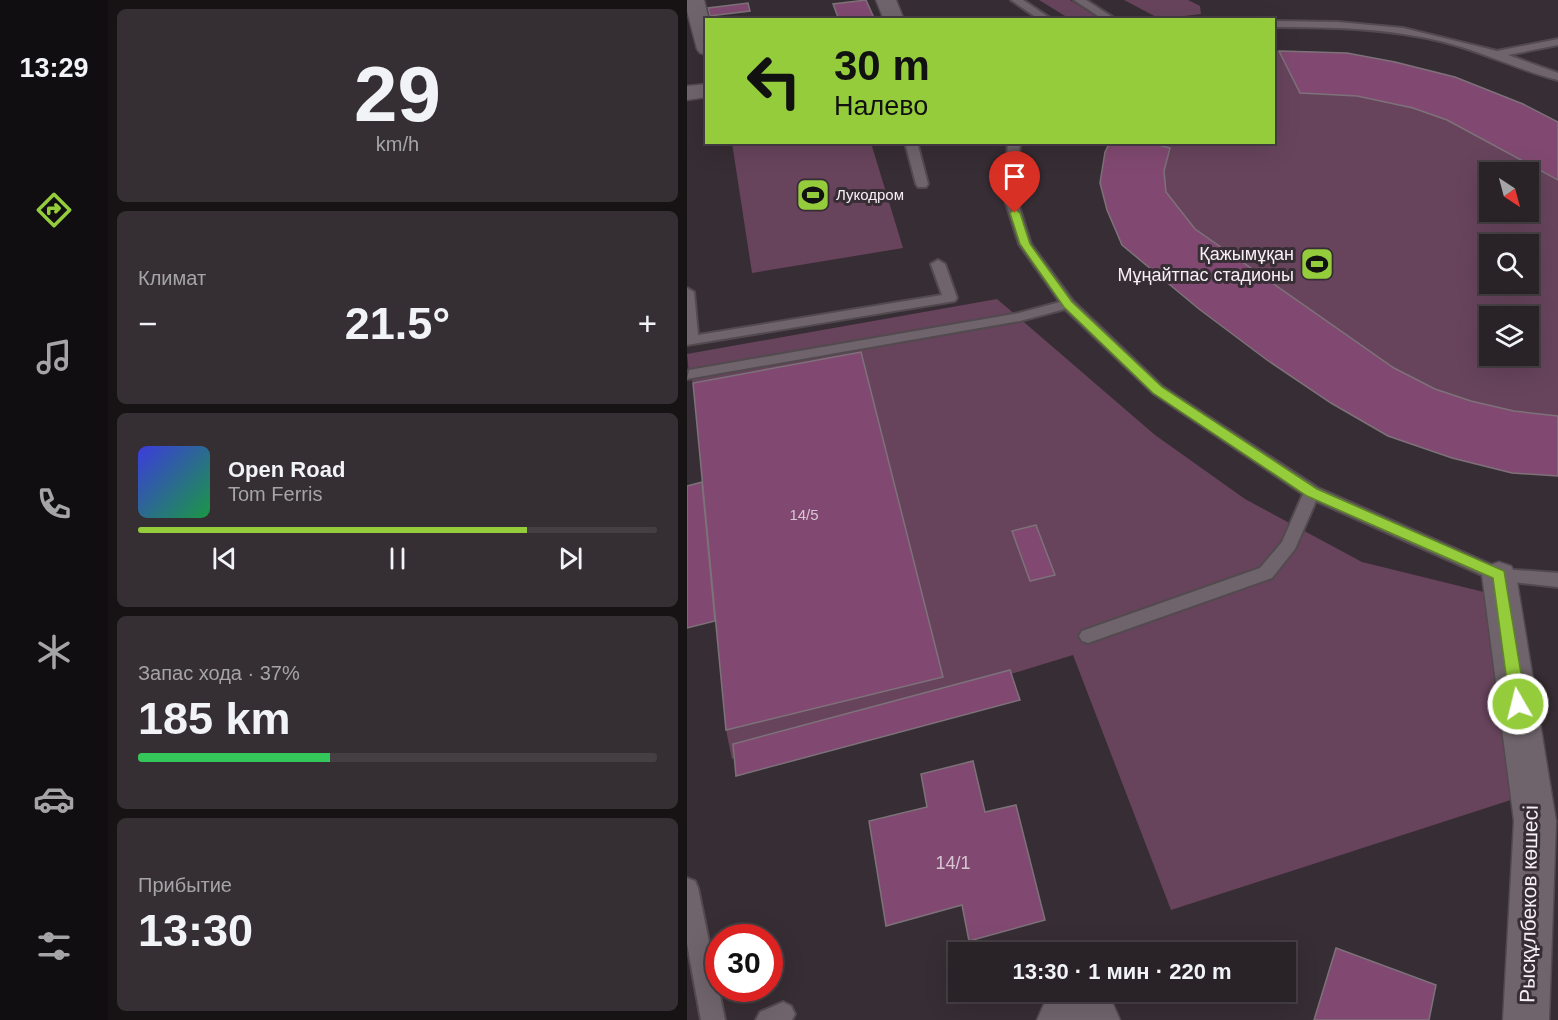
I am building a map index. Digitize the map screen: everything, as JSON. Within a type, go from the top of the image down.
[{"type":"street","points":[[694,0],[705,41]]},
{"type":"street","points":[[887,0],[893,18]]},
{"type":"street","points":[[687,93],[705,90]]},
{"type":"street","name":"Рысқұлбеков көшесі","points":[[1499,575],[1535,821],[1526,1020]]},
{"type":"street","points":[[1060,1020],[1097,1020]]},
{"type":"lane","points":[[1016,0],[1045,18]]},
{"type":"lane","points":[[1079,0],[1109,18]]},
{"type":"lane","points":[[1275,24],[1355,26],[1404,31],[1498,54],[1558,77]]},
{"type":"lane","points":[[1498,54],[1558,42]]},
{"type":"lane","points":[[912,144],[922,184]]},
{"type":"lane","points":[[1014,144],[1010,197],[1025,244],[1068,304],[1158,390],[1312,492],[1499,575],[1558,580]]},
{"type":"lane","points":[[687,292],[689,341],[950,298],[938,264]]},
{"type":"lane","points":[[689,375],[1020,317],[1068,304]]},
{"type":"lane","points":[[1088,636],[1266,573],[1289,545],[1312,492]]},
{"type":"lane","points":[[687,888],[713,1020]]},
{"type":"shaded area","points":[[1039,0],[1070,0],[1099,18],[1068,18]]},
{"type":"shaded area","points":[[1124,0],[1188,0],[1200,6],[1201,14],[1158,18]]},
{"type":"shaded area","name":"Қажымұқан Мұңайтпас стадионы","points":[[1275,51],[1347,54],[1420,68],[1491,92],[1558,122],[1558,476],[1512,473],[1452,458],[1199,309],[1122,245],[1107,210],[1100,183],[1105,152],[1109,144],[1275,144]]},
{"type":"shaded area","name":"Лукодром","points":[[732,144],[871,144],[903,248],[752,273]]},
{"type":"shaded area","points":[[997,299],[1155,435],[1245,499],[1362,562],[1492,594],[1520,797],[1171,910],[1073,655],[732,759],[726,730],[693,383],[689,375],[687,354]]},
{"type":"building","points":[[866,0],[874,18],[838,18],[833,4]]},
{"type":"building","points":[[748,3],[750,11],[710,16],[708,8]]},
{"type":"building","points":[[1279,51],[1347,53],[1455,77],[1523,104],[1558,122],[1558,180],[1539,170],[1539,162],[1525,162],[1447,120],[1413,108],[1357,96],[1300,93]]},
{"type":"building","points":[[1109,144],[1155,144],[1170,148],[1164,171],[1166,192],[1195,229],[1394,368],[1435,389],[1471,401],[1514,411],[1558,416],[1558,476],[1512,473],[1452,458],[1388,436],[1331,403],[1267,360],[1199,309],[1122,245],[1107,210],[1100,183],[1105,152]]},
{"type":"building","points":[[861,352],[943,677],[726,730],[693,383]]},
{"type":"building","points":[[702,482],[715,621],[687,628],[687,486]]},
{"type":"building","points":[[1036,525],[1055,575],[1030,581],[1012,531]]},
{"type":"building","points":[[1010,670],[1020,700],[736,776],[733,744]]},
{"type":"building","points":[[973,761],[985,812],[1016,805],[1045,920],[969,941],[962,905],[886,926],[869,821],[927,807],[921,774]]},
{"type":"building","points":[[1336,948],[1436,985],[1429,1020],[1314,1020]]},
{"type":"place","name":"Лукодром","points":[[813,195]]},
{"type":"place","name":"Қажымұқан Мұңайтпас стадионы","points":[[1317,264]]},
{"type":"route","points":[[1015,213],[1025,244],[1068,304],[1158,390],[1312,492],[1499,575],[1518,704]]}]
